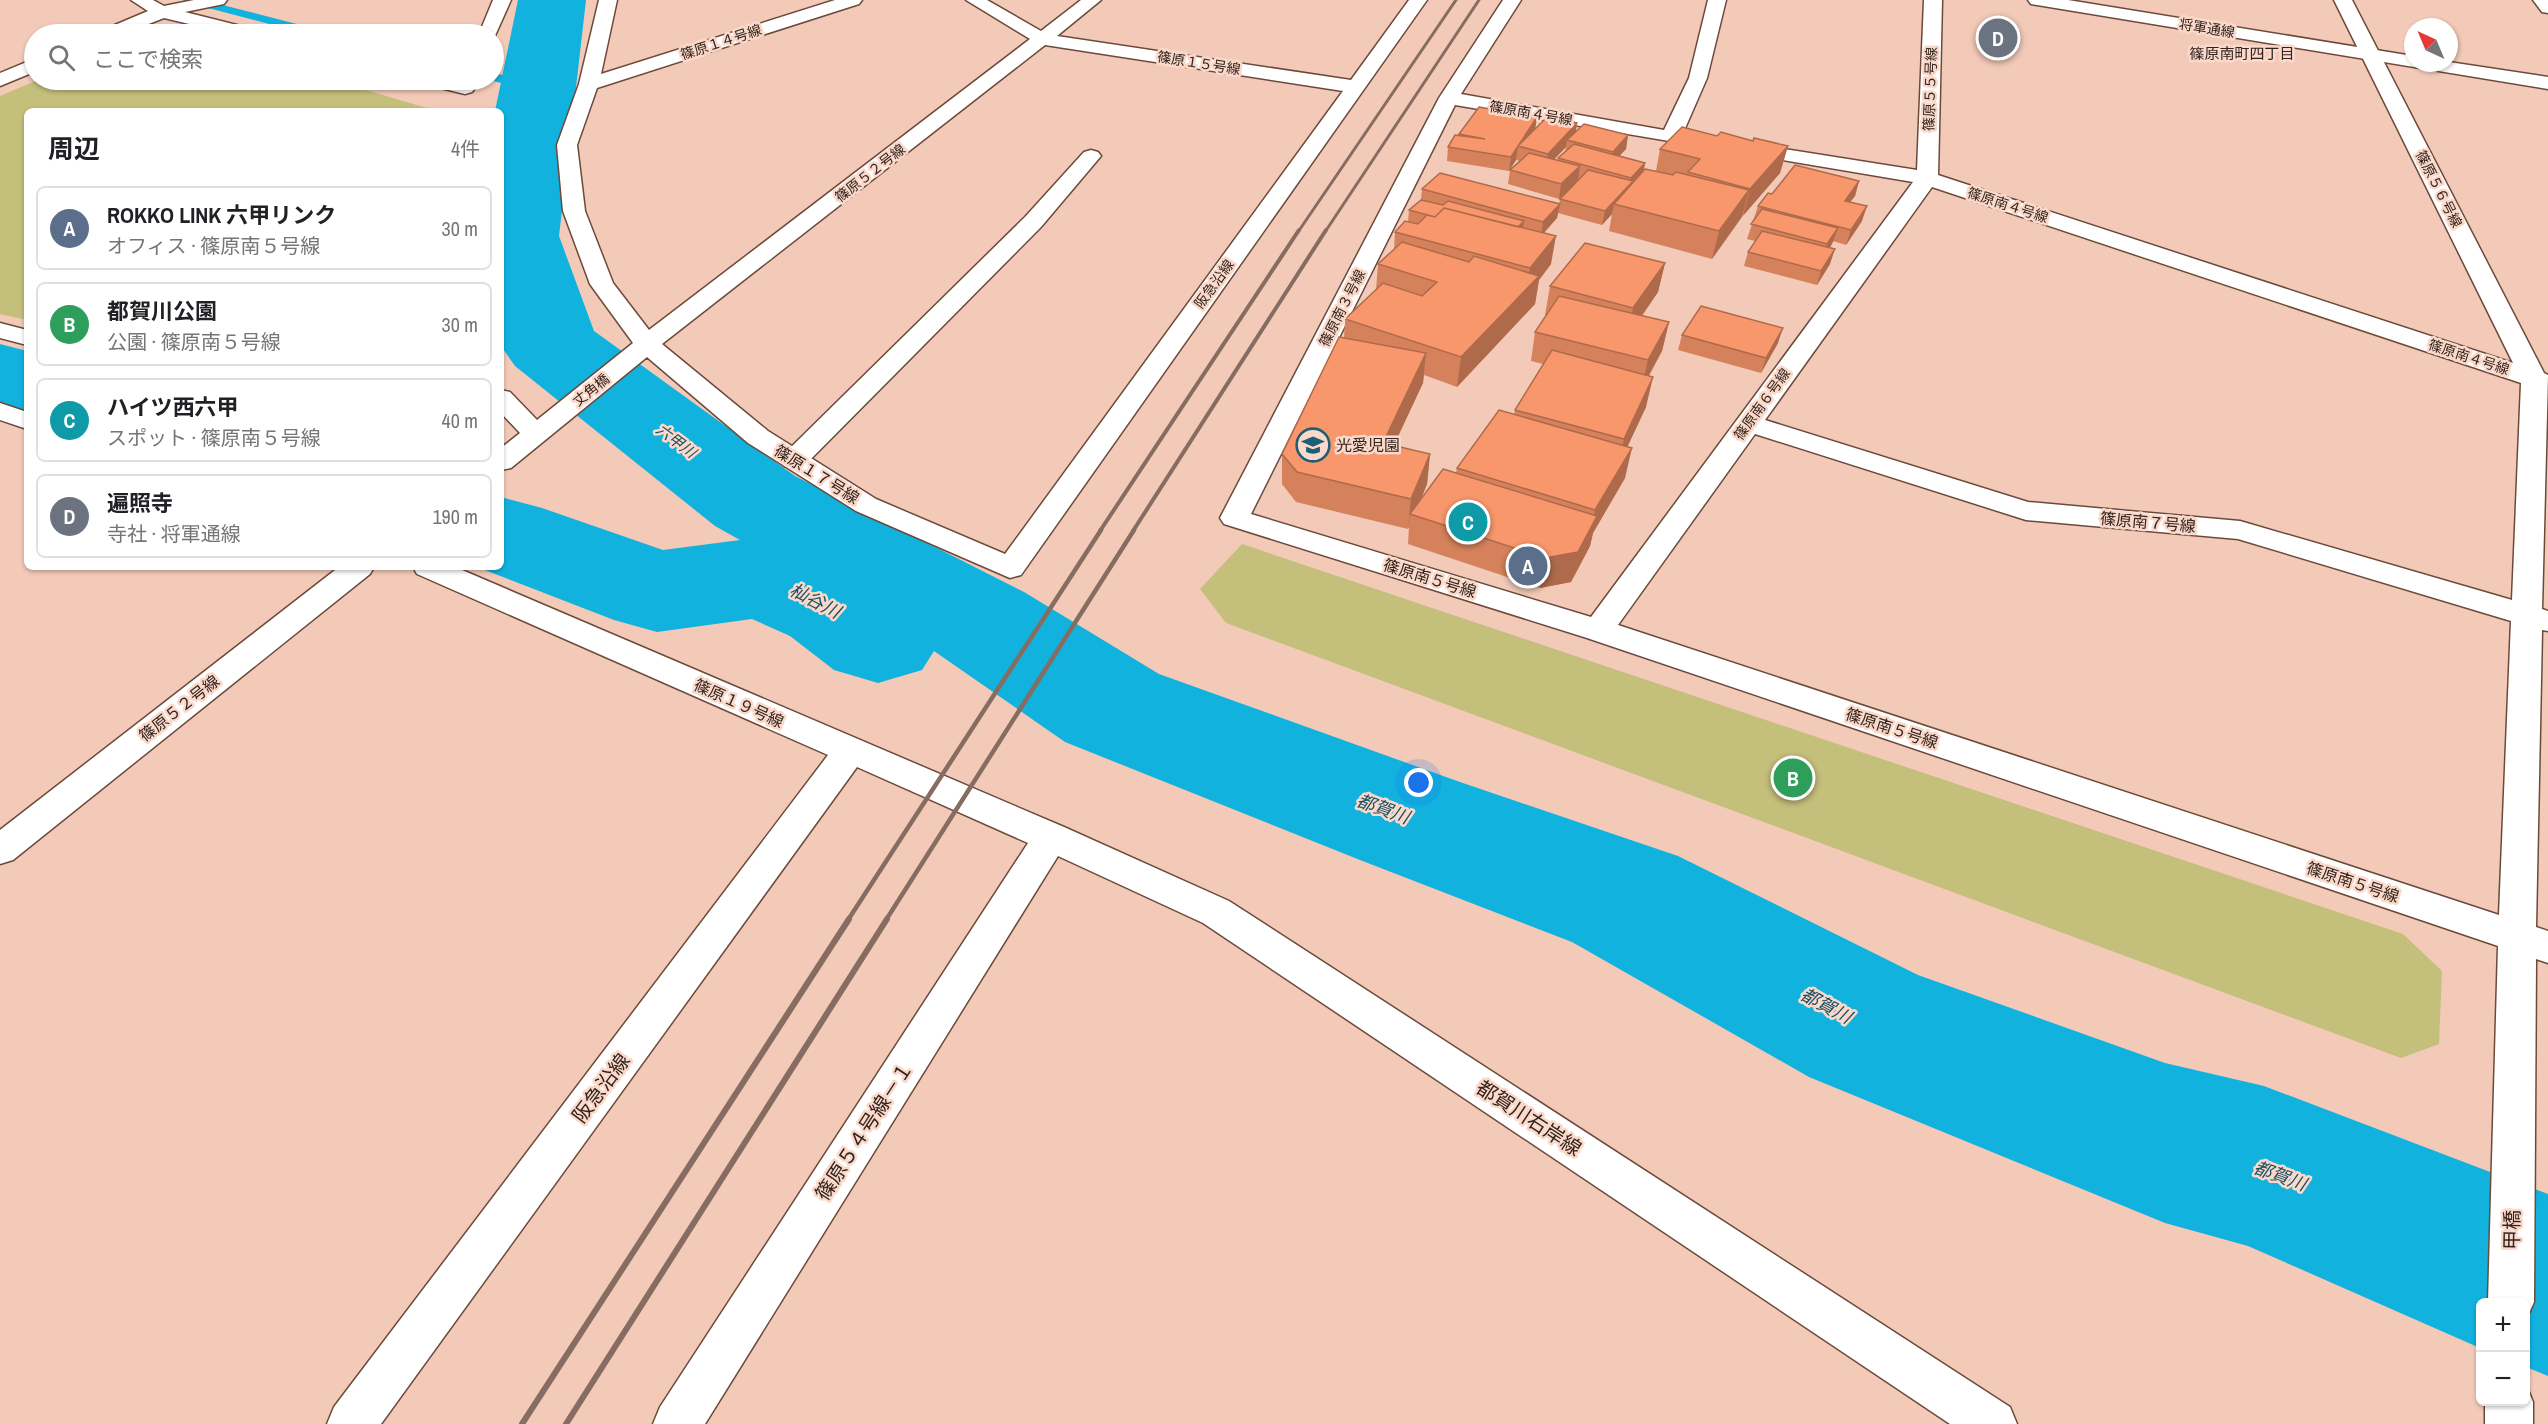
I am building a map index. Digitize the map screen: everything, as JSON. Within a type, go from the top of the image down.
[{"type":"street","points":[[140,0],[167,11],[214,24]]},
{"type":"street","points":[[134,24],[167,11],[218,0]]},
{"type":"street","points":[[492,24],[502,0]]},
{"type":"street","points":[[608,0],[589,84],[567,145],[574,211],[602,284],[647,344]]},
{"type":"street","name":"篠原１４号線","points":[[589,84],[853,0]]},
{"type":"street","points":[[975,0],[1043,39]]},
{"type":"street","name":"篠原５２号線","points":[[647,344],[1092,0]]},
{"type":"street","name":"阪急沿線","points":[[1010,568],[1418,0]]},
{"type":"street","name":"篠原南３号線","points":[[1234,518],[1449,98],[1512,0]]},
{"type":"street","points":[[1671,137],[1698,78],[1717,0]]},
{"type":"street","name":"篠原５５号線","points":[[1927,178],[1933,0]]},
{"type":"street","name":"将軍通線","points":[[2037,0],[2404,60]]},
{"type":"street","name":"篠原５６号線","points":[[2343,0],[2541,381]]},
{"type":"street","points":[[2542,0],[2548,8]]},
{"type":"street","name":"篠原１５号線","points":[[1043,39],[1356,87]]},
{"type":"street","points":[[0,80],[24,69]]},
{"type":"street","points":[[2458,69],[2548,83]]},
{"type":"street","name":"篠原南４号線","points":[[1449,98],[1671,137],[1927,178],[2541,381]]},
{"type":"street","points":[[794,460],[1034,222],[1091,156]]},
{"type":"street","name":"篠原南６号線","points":[[1598,630],[1927,178]]},
{"type":"street","points":[[0,330],[24,337]]},
{"type":"street","name":"丈角橋","points":[[536,435],[647,344]]},
{"type":"street","name":"篠原１７号線","points":[[647,344],[758,437],[866,505],[1010,568]]},
{"type":"street","name":"甲橋","points":[[2511,1298],[2513,1158],[2532,942],[2541,381]]},
{"type":"street","points":[[504,401],[536,435],[504,460]]},
{"type":"street","points":[[0,411],[24,420]]},
{"type":"street","name":"篠原南７号線","points":[[1748,423],[2026,510],[2240,530],[2537,619]]},
{"type":"street","name":"篠原南５号線","points":[[1234,518],[1598,630],[2532,942]]},
{"type":"street","name":"篠原５２号線","points":[[0,850],[355,570]]},
{"type":"street","name":"篠原１９号線","points":[[435,570],[1051,837]]},
{"type":"street","name":"阪急沿線","points":[[351,1424],[850,751]]},
{"type":"street","name":"篠原５４号線－１","points":[[677,1424],[1051,837]]},
{"type":"street","name":"都賀川右岸線","points":[[1051,837],[1216,912],[1993,1424]]},
{"type":"street","points":[[2509,1424],[2510,1406]]},
{"type":"shaded area","points":[[24,86],[24,90],[366,90],[427,108],[24,108],[24,319],[0,314],[0,96]]},
{"type":"shaded area","points":[[1242,544],[2403,934],[2442,971],[2439,1044],[2401,1058],[1226,623],[1200,589]]},
{"type":"building","points":[[1479,107],[1537,117],[1511,157],[1448,147],[1455,135],[1485,139],[1459,134]]},
{"type":"building","points":[[1548,116],[1577,123],[1548,154],[1518,146]]},
{"type":"building","points":[[1584,124],[1628,135],[1613,152],[1567,140]]},
{"type":"building","points":[[1682,127],[1717,136],[1721,132],[1753,141],[1754,138],[1788,146],[1750,189],[1688,172],[1700,159],[1660,149]]},
{"type":"building","points":[[1574,144],[1645,163],[1631,178],[1558,158]]},
{"type":"building","points":[[1529,153],[1580,166],[1561,184],[1510,170]]},
{"type":"building","points":[[1795,165],[1859,181],[1845,201],[1867,206],[1851,230],[1758,206],[1768,193],[1772,194]]},
{"type":"building","points":[[1645,169],[1673,175],[1676,172],[1749,190],[1719,231],[1614,204]]},
{"type":"building","points":[[1588,170],[1633,181],[1605,211],[1560,199]]},
{"type":"building","points":[[1440,173],[1560,204],[1543,222],[1422,189]]},
{"type":"building","points":[[1421,200],[1443,205],[1448,201],[1524,221],[1518,227],[1444,208],[1435,217],[1409,210]]},
{"type":"building","points":[[1444,208],[1556,236],[1530,268],[1395,232],[1405,221],[1418,224],[1427,215],[1435,217]]},
{"type":"building","points":[[1762,209],[1838,228],[1827,244],[1751,224]]},
{"type":"building","points":[[1762,231],[1835,249],[1821,271],[1748,252]]},
{"type":"building","points":[[1402,242],[1469,262],[1474,256],[1539,276],[1461,357],[1345,319],[1383,283],[1422,296],[1437,282],[1378,264]]},
{"type":"building","points":[[1585,243],[1665,263],[1633,308],[1550,286]]},
{"type":"building","points":[[1559,296],[1669,322],[1648,360],[1535,332]]},
{"type":"building","points":[[1701,306],[1783,328],[1766,358],[1682,335]]},
{"type":"building","points":[[1339,337],[1426,353],[1383,443],[1430,454],[1411,499],[1297,472],[1282,454]]},
{"type":"building","points":[[1552,350],[1653,377],[1624,439],[1515,410]]},
{"type":"building","points":[[1499,410],[1632,448],[1595,510],[1457,468]]},
{"type":"building","points":[[1443,469],[1597,516],[1578,552],[1545,558],[1410,514]]},
{"type":"waterway","points":[[189,0],[281,24]]},
{"type":"waterway","name":"都賀川","points":[[552,0],[514,236],[550,345],[755,501],[980,622],[1112,708],[1410,821],[1625,899],[1866,1027],[2165,1143],[2264,1168],[2548,1285]]},
{"type":"waterway","points":[[504,79],[539,88]]},
{"type":"waterway","name":"杣谷川","points":[[0,375],[24,381]]},
{"type":"waterway","name":"杣谷川","points":[[504,535],[657,591],[766,577],[833,607],[878,639]]},
{"type":"railway","points":[[1298,232],[1456,0]]},
{"type":"railway","points":[[1325,232],[1479,0]]},
{"type":"railway","points":[[1100,531],[1299,230]]},
{"type":"railway","points":[[1133,531],[1326,230]]},
{"type":"railway","points":[[848,920],[1101,530]]},
{"type":"railway","points":[[886,920],[1134,530]]},
{"type":"railway","points":[[522,1424],[849,919]]},
{"type":"railway","points":[[566,1424],[887,919]]},
{"type":"place","name":"遍照寺","points":[[1998,38]]},
{"type":"place","name":"光愛児園","points":[[1313,445]]},
{"type":"place","name":"ハイツ西六甲","points":[[1468,522]]},
{"type":"place","name":"ROKKO LINK 六甲リンク","points":[[1528,566]]},
{"type":"place","name":"都賀川公園","points":[[1793,778]]},
{"type":"district","name":"篠原南町四丁目","points":[[2242,54]]},
{"type":"water label","name":"六甲川","points":[[676,441]]}]
